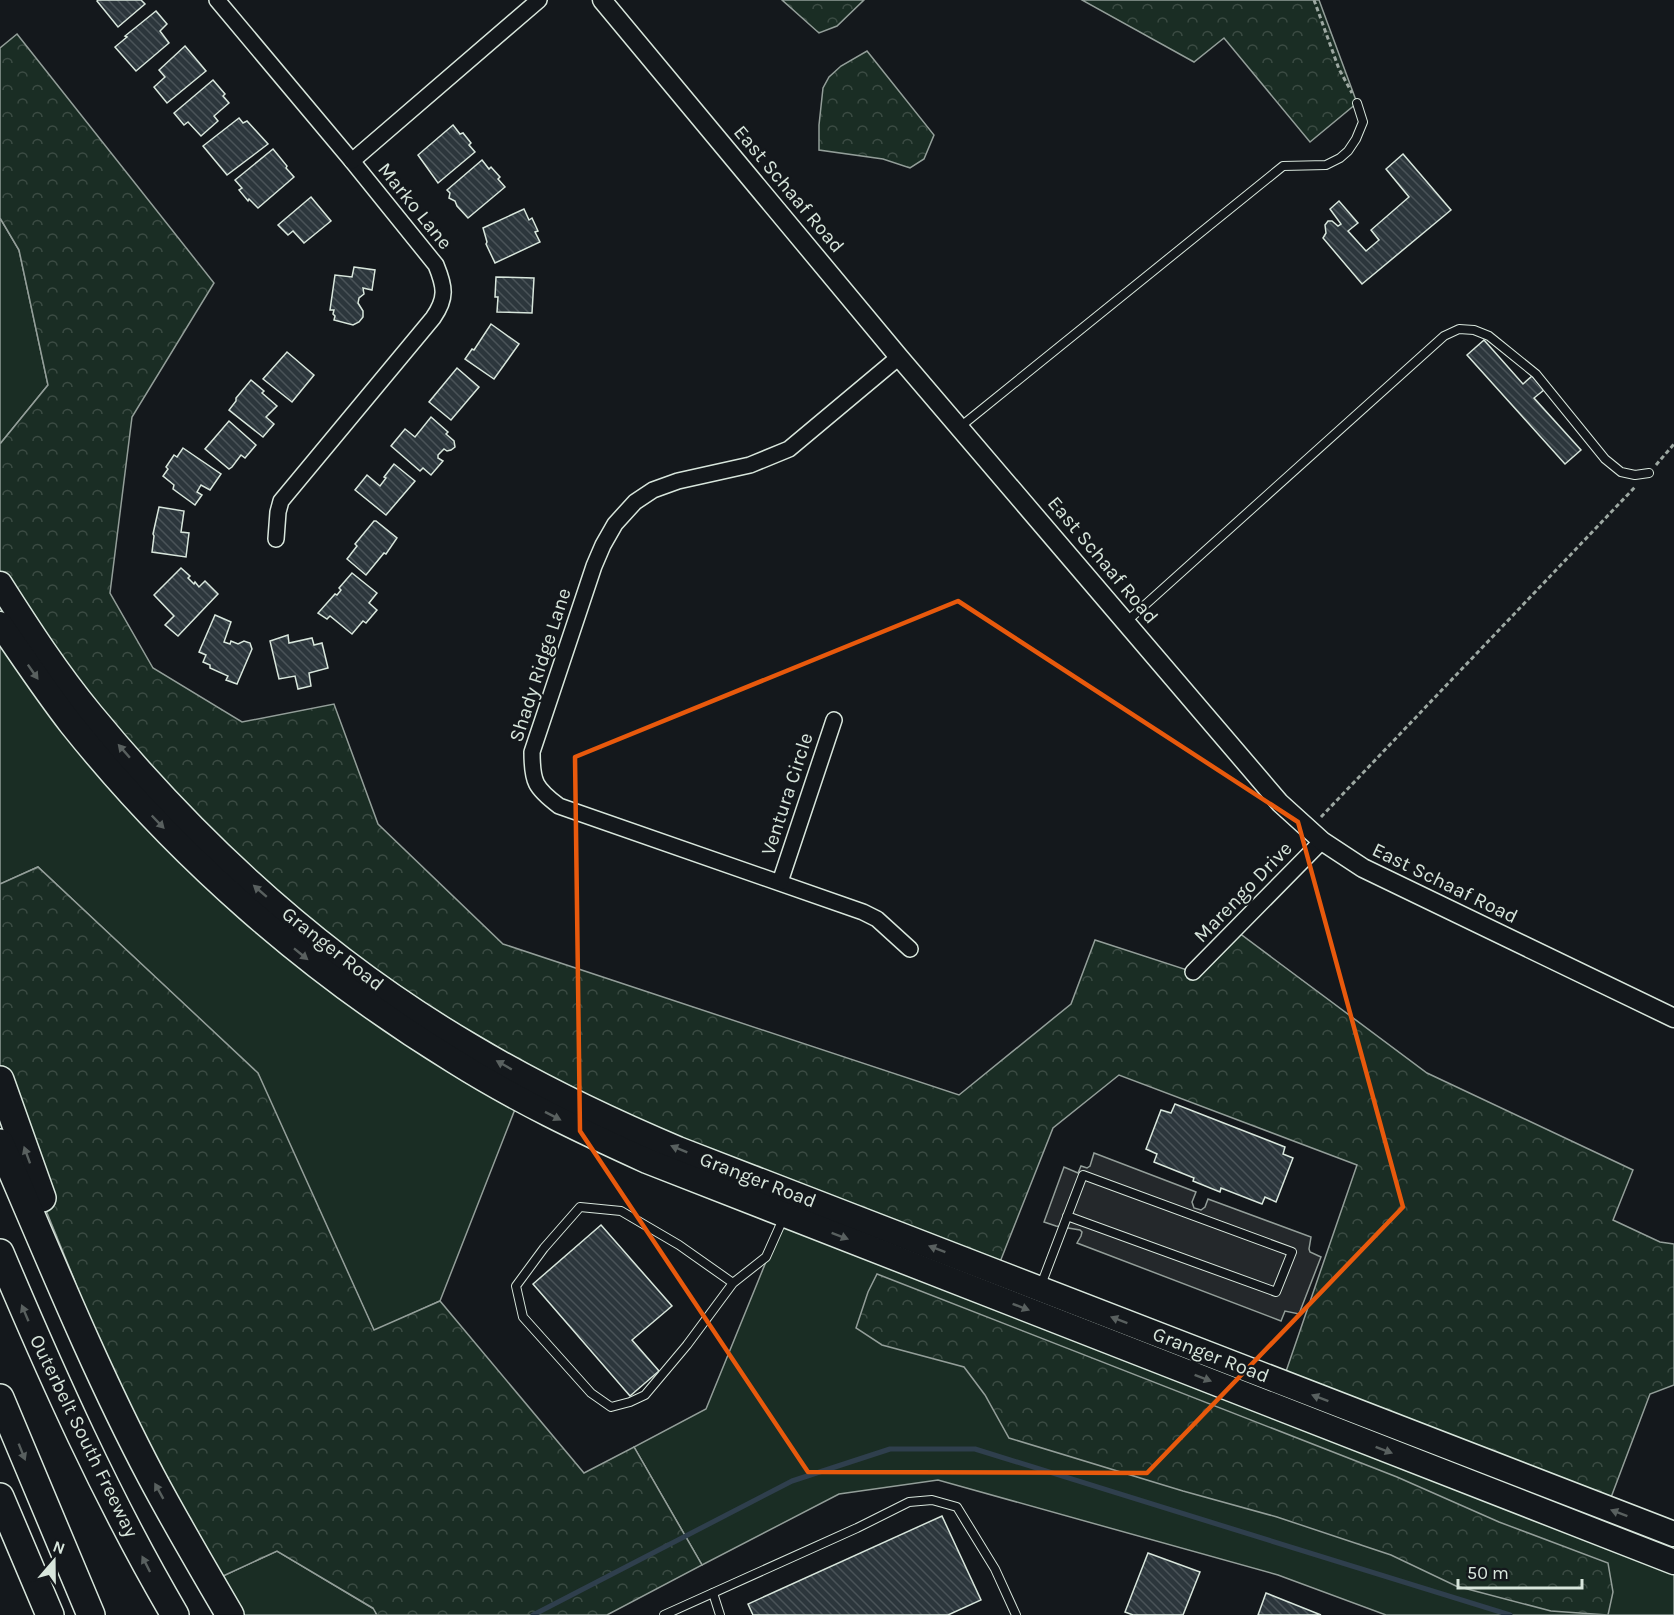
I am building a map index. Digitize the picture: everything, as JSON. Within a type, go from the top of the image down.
[{"type":"highway","points":[[0,1080],[45,1208],[74,1279],[117,1408]]},
{"type":"highway","points":[[0,1143],[86,1340],[150,1476],[230,1615]]},
{"type":"highway","name":"Outerbelt South Freeway","points":[[0,1253],[101,1478],[175,1615]]},
{"type":"highway","points":[[0,1398],[91,1615]]},
{"type":"highway","points":[[0,1497],[50,1615]]},
{"type":"main road","name":"Granger Road","points":[[0,584],[53,664],[84,705],[171,804],[256,887],[305,930],[358,971],[470,1045],[558,1094],[789,1204],[1674,1562]]},
{"type":"main road","name":"Granger Road","points":[[0,624],[71,724],[158,822],[221,885],[327,975],[377,1011],[454,1061],[519,1099],[647,1161],[789,1204],[1039,1289],[1674,1534]]},
{"type":"street","name":"Marko Lane","points":[[217,0],[352,160],[436,265],[444,293],[441,306],[281,501],[276,539]]},
{"type":"street","points":[[352,160],[539,0]]},
{"type":"street","name":"East Schaaf Road","points":[[602,0],[899,357],[1280,803],[1316,835],[1363,868],[1674,1018]]},
{"type":"street","name":"Shady Ridge Lane","points":[[899,357],[789,449],[750,465],[678,481],[653,490],[635,502],[615,524],[594,566],[532,752],[532,768],[535,784],[545,796],[559,806],[863,912],[877,919],[910,949]]},
{"type":"street","name":"Ventura Circle","points":[[780,882],[834,720]]},
{"type":"street","name":"Marengo Drive","points":[[1193,972],[1316,835]]},
{"type":"lane","points":[[960,427],[1283,166],[1326,165],[1340,158],[1356,139],[1363,122],[1357,103]]},
{"type":"lane","points":[[1126,621],[1444,336],[1459,329],[1474,330],[1489,336],[1536,374],[1605,459],[1621,472],[1635,475],[1649,473]]},
{"type":"lane","points":[[1039,1289],[1067,1216],[1083,1175],[1292,1252],[1276,1292],[1067,1216]]},
{"type":"lane","points":[[733,1283],[679,1245],[621,1211],[580,1208],[544,1248],[516,1286],[523,1317],[591,1393],[611,1407],[630,1402],[645,1395],[687,1345],[733,1283],[766,1257],[789,1204]]},
{"type":"lane","points":[[664,1615],[909,1502],[932,1500],[957,1507],[994,1569],[1014,1614]]},
{"type":"lane","points":[[713,1593],[720,1615]]},
{"type":"path","points":[[1314,0],[1339,69],[1357,103]]},
{"type":"path","points":[[1316,835],[1674,444]]},
{"type":"highlighted area","points":[[958,601],[1298,822],[1403,1207],[1147,1473],[808,1472],[580,1131],[575,757]]},
{"type":"green space","points":[[782,0],[864,0],[837,26],[819,33]]},
{"type":"green space","points":[[1082,0],[1319,0],[1357,103],[1310,142],[1224,38],[1194,62]]},
{"type":"green space","points":[[17,34],[214,283],[132,417],[110,593],[153,668],[242,722],[334,704],[378,824],[503,944],[959,1095],[1071,1004],[1095,940],[1193,972],[1235,930],[1427,1073],[1633,1170],[1613,1220],[1660,1242],[1674,1244],[1674,1385],[1650,1394],[1607,1508],[1282,1383],[1357,1165],[1119,1075],[1053,1128],[996,1272],[678,1149],[470,1045],[218,851],[0,584],[0,444],[48,385],[19,250],[0,218],[0,48]]},
{"type":"green space","points":[[867,51],[934,135],[924,159],[910,168],[883,159],[819,150],[823,88],[829,77],[841,66]]},
{"type":"green space","points":[[0,218],[19,250],[48,385],[0,444]]},
{"type":"green space","points":[[0,624],[519,1099],[440,1301],[374,1331],[257,1073],[38,867],[0,884]]},
{"type":"green space","points":[[38,867],[258,1073],[374,1330],[440,1301],[584,1473],[634,1447],[702,1565],[607,1615],[377,1615],[373,1608],[277,1551],[210,1582],[117,1408],[74,1279],[45,1208],[0,1080],[0,884]]},
{"type":"green space","points":[[785,1215],[1674,1562],[1674,1615],[1386,1615],[1278,1575],[938,1480],[839,1494],[702,1565],[634,1447],[706,1409]]},
{"type":"green space","points":[[877,1274],[1397,1477],[1499,1522],[1608,1563],[1613,1592],[1608,1615],[1551,1611],[1456,1586],[1391,1555],[1277,1517],[1009,1438],[985,1395],[964,1367],[882,1345],[856,1328],[868,1292]]},
{"type":"green space","points":[[277,1551],[374,1609],[377,1615],[230,1615],[210,1582]]},
{"type":"shaded area","points":[[1094,1153],[1196,1192],[1192,1202],[1194,1208],[1201,1210],[1208,1199],[1311,1237],[1310,1252],[1321,1257],[1299,1314],[1285,1311],[1281,1321],[1077,1243],[1082,1232],[1080,1230],[1044,1222],[1064,1167],[1078,1173],[1081,1166],[1087,1168],[1090,1166]]},
{"type":"building","points":[[98,0],[141,0],[145,4],[118,27]]},
{"type":"building","points":[[156,11],[167,24],[160,31],[169,43],[136,71],[115,47]]},
{"type":"building","points":[[185,46],[206,71],[167,103],[154,87],[165,77],[159,70]]},
{"type":"building","points":[[213,80],[225,94],[223,96],[229,103],[214,116],[218,121],[201,136],[188,122],[184,125],[174,113]]},
{"type":"building","points":[[239,118],[243,123],[247,121],[268,144],[227,175],[203,146]]},
{"type":"building","points":[[453,125],[460,134],[463,133],[475,152],[438,183],[418,155]]},
{"type":"building","points":[[273,149],[294,177],[258,208],[249,199],[248,201],[239,190],[242,188],[235,180]]},
{"type":"building","points":[[1403,154],[1451,210],[1362,284],[1323,238],[1328,221],[1338,226],[1341,224],[1330,209],[1339,201],[1358,223],[1348,231],[1366,251],[1379,240],[1371,230],[1409,197],[1386,169]]},
{"type":"building","points":[[482,160],[500,177],[498,179],[505,187],[468,218],[455,201],[449,198],[450,193],[447,190]]},
{"type":"building","points":[[311,197],[331,221],[304,243],[293,231],[288,235],[278,225]]},
{"type":"building","points":[[524,209],[529,220],[532,218],[540,242],[495,263],[486,244],[483,228]]},
{"type":"building","points":[[354,267],[375,270],[372,290],[363,288],[364,294],[359,298],[358,303],[363,311],[363,317],[353,325],[334,320],[334,310],[330,310],[335,275],[352,277]]},
{"type":"building","points":[[496,277],[534,278],[532,313],[497,312]]},
{"type":"building","points":[[491,324],[519,344],[494,379],[465,359],[472,349],[474,350]]},
{"type":"building","points":[[1484,340],[1523,384],[1532,376],[1544,390],[1534,398],[1581,450],[1565,464],[1467,355]]},
{"type":"building","points":[[287,352],[314,375],[292,402],[263,379]]},
{"type":"building","points":[[457,368],[479,387],[451,420],[429,402]]},
{"type":"building","points":[[251,380],[277,406],[266,417],[274,424],[263,437],[229,410]]},
{"type":"building","points":[[431,417],[448,432],[446,434],[454,441],[455,447],[447,451],[444,449],[438,455],[438,458],[443,461],[431,475],[423,468],[420,471],[391,446],[405,429],[415,437]]},
{"type":"building","points":[[229,421],[256,445],[245,458],[241,455],[229,469],[205,449]]},
{"type":"building","points":[[183,448],[221,474],[210,490],[201,485],[197,492],[202,495],[195,505],[173,489],[174,485],[163,476],[174,455],[177,457]]},
{"type":"building","points":[[394,464],[415,481],[386,515],[355,490],[367,475],[380,486]]},
{"type":"building","points":[[159,507],[184,511],[181,532],[189,533],[186,557],[152,552]]},
{"type":"building","points":[[374,521],[397,538],[386,554],[384,553],[366,575],[347,559],[357,546],[355,544]]},
{"type":"building","points":[[181,568],[190,576],[188,578],[194,584],[195,582],[199,587],[205,581],[218,594],[178,636],[165,625],[174,616],[154,595]]},
{"type":"building","points":[[352,573],[377,593],[369,603],[377,610],[352,634],[330,616],[327,619],[318,613],[335,594],[337,595],[341,590],[339,588]]},
{"type":"building","points":[[215,615],[231,622],[224,642],[230,644],[231,641],[238,644],[244,641],[250,643],[252,649],[237,684],[226,680],[228,676],[210,668],[210,665],[203,662],[206,655],[199,652]]},
{"type":"building","points":[[288,635],[289,643],[312,638],[314,645],[322,643],[328,668],[309,673],[311,686],[298,689],[295,676],[279,679],[270,641]]},
{"type":"building","points":[[1175,1104],[1285,1147],[1283,1154],[1293,1158],[1276,1202],[1265,1197],[1262,1204],[1221,1188],[1220,1192],[1193,1181],[1194,1178],[1154,1162],[1157,1154],[1146,1149],[1161,1110],[1171,1113]]},
{"type":"building","points":[[601,1225],[672,1306],[632,1340],[659,1371],[630,1396],[533,1284]]},
{"type":"building","points":[[942,1516],[981,1600],[948,1615],[753,1615],[748,1604]]},
{"type":"building","points":[[1148,1553],[1200,1572],[1183,1615],[1133,1615],[1125,1612]]},
{"type":"building","points":[[1266,1593],[1321,1615],[1258,1615]]},
{"type":"waterway","points":[[533,1615],[792,1481],[890,1449],[975,1449],[1510,1615]]}]
